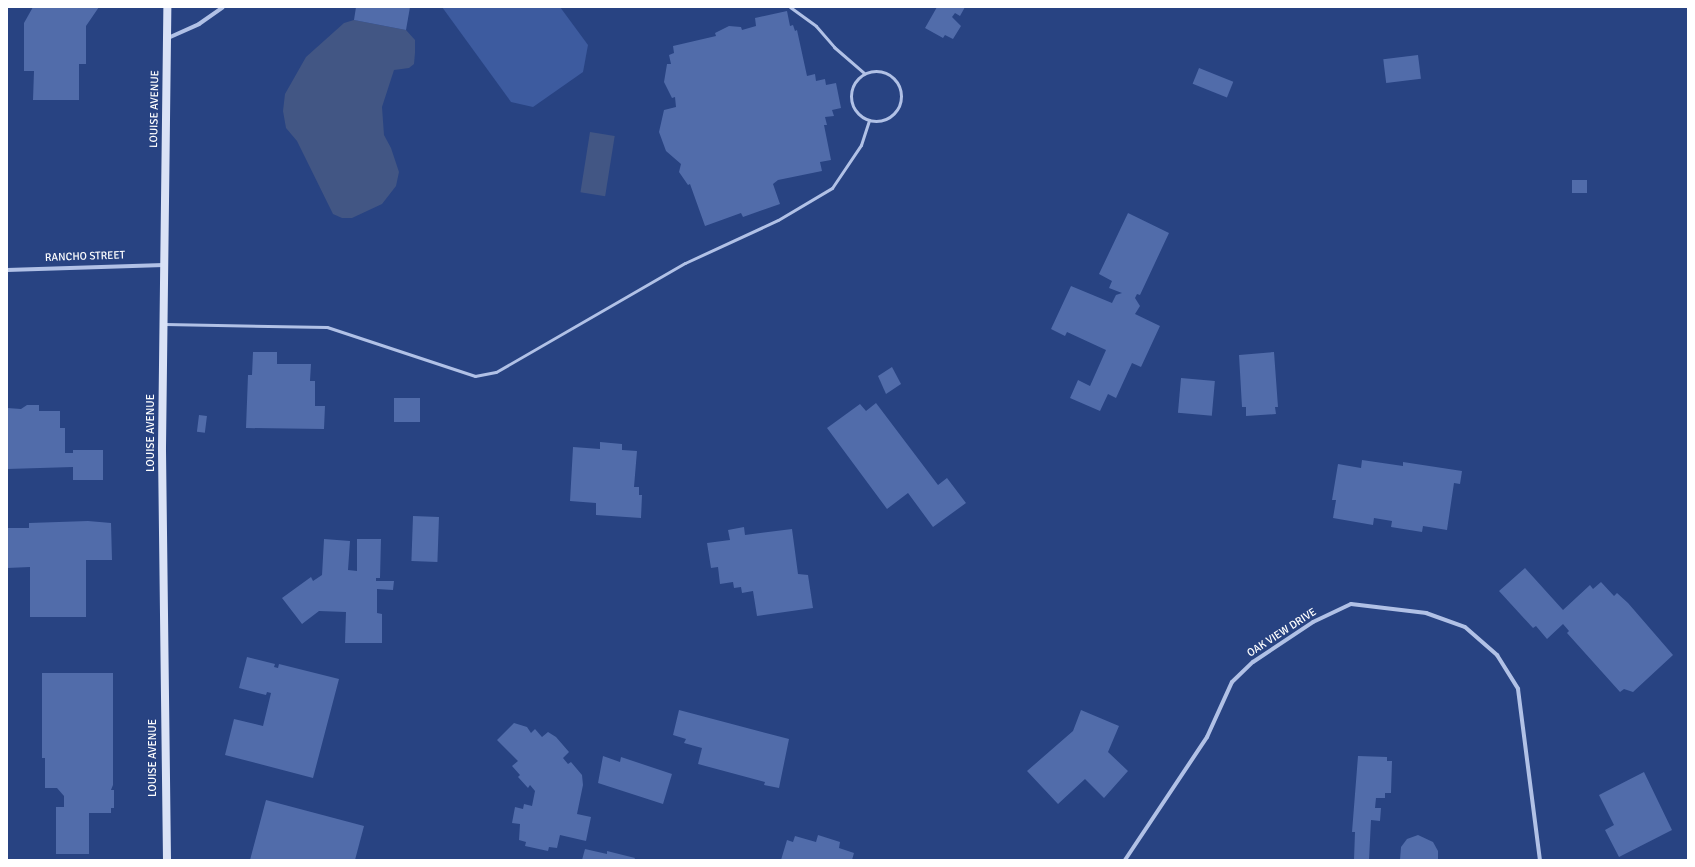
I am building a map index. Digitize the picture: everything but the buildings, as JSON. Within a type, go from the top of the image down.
[{"type":"street","name":"LOUISE AVENUE","points":[[166,860],[162,594],[163,324],[168,38],[167,7]]},
{"type":"street","points":[[168,38],[199,24],[224,7]]},
{"type":"street","name":"RANCHO STREET","points":[[7,270],[164,265]]},
{"type":"street","name":"OAK VIEW DRIVE","points":[[1125,860],[1207,737],[1232,682],[1254,662],[1313,622],[1351,604],[1426,613],[1465,627],[1497,655],[1518,689],[1540,860]]},
{"type":"lane","points":[[790,7],[816,26],[834,47],[864,74]]},
{"type":"lane","points":[[880,71],[895,79],[901,93],[901,101],[893,115],[878,121],[869,120],[856,110],[851,94],[853,86],[864,74],[880,71]]},
{"type":"lane","points":[[163,324],[326,327],[474,376],[496,372],[685,263],[778,220],[832,188],[861,145],[869,120]]},
{"type":"shaded area","points":[[442,7],[560,7],[588,45],[583,72],[533,107],[511,102]]},
{"type":"shaded area","points":[[354,20],[406,30],[415,40],[415,53],[414,64],[409,68],[394,70],[382,107],[384,135],[391,148],[399,172],[396,186],[382,204],[352,218],[342,218],[333,214],[297,141],[286,128],[283,111],[285,94],[306,57],[344,23]]},
{"type":"shaded area","points":[[590,132],[615,136],[605,196],[580,192]]}]
